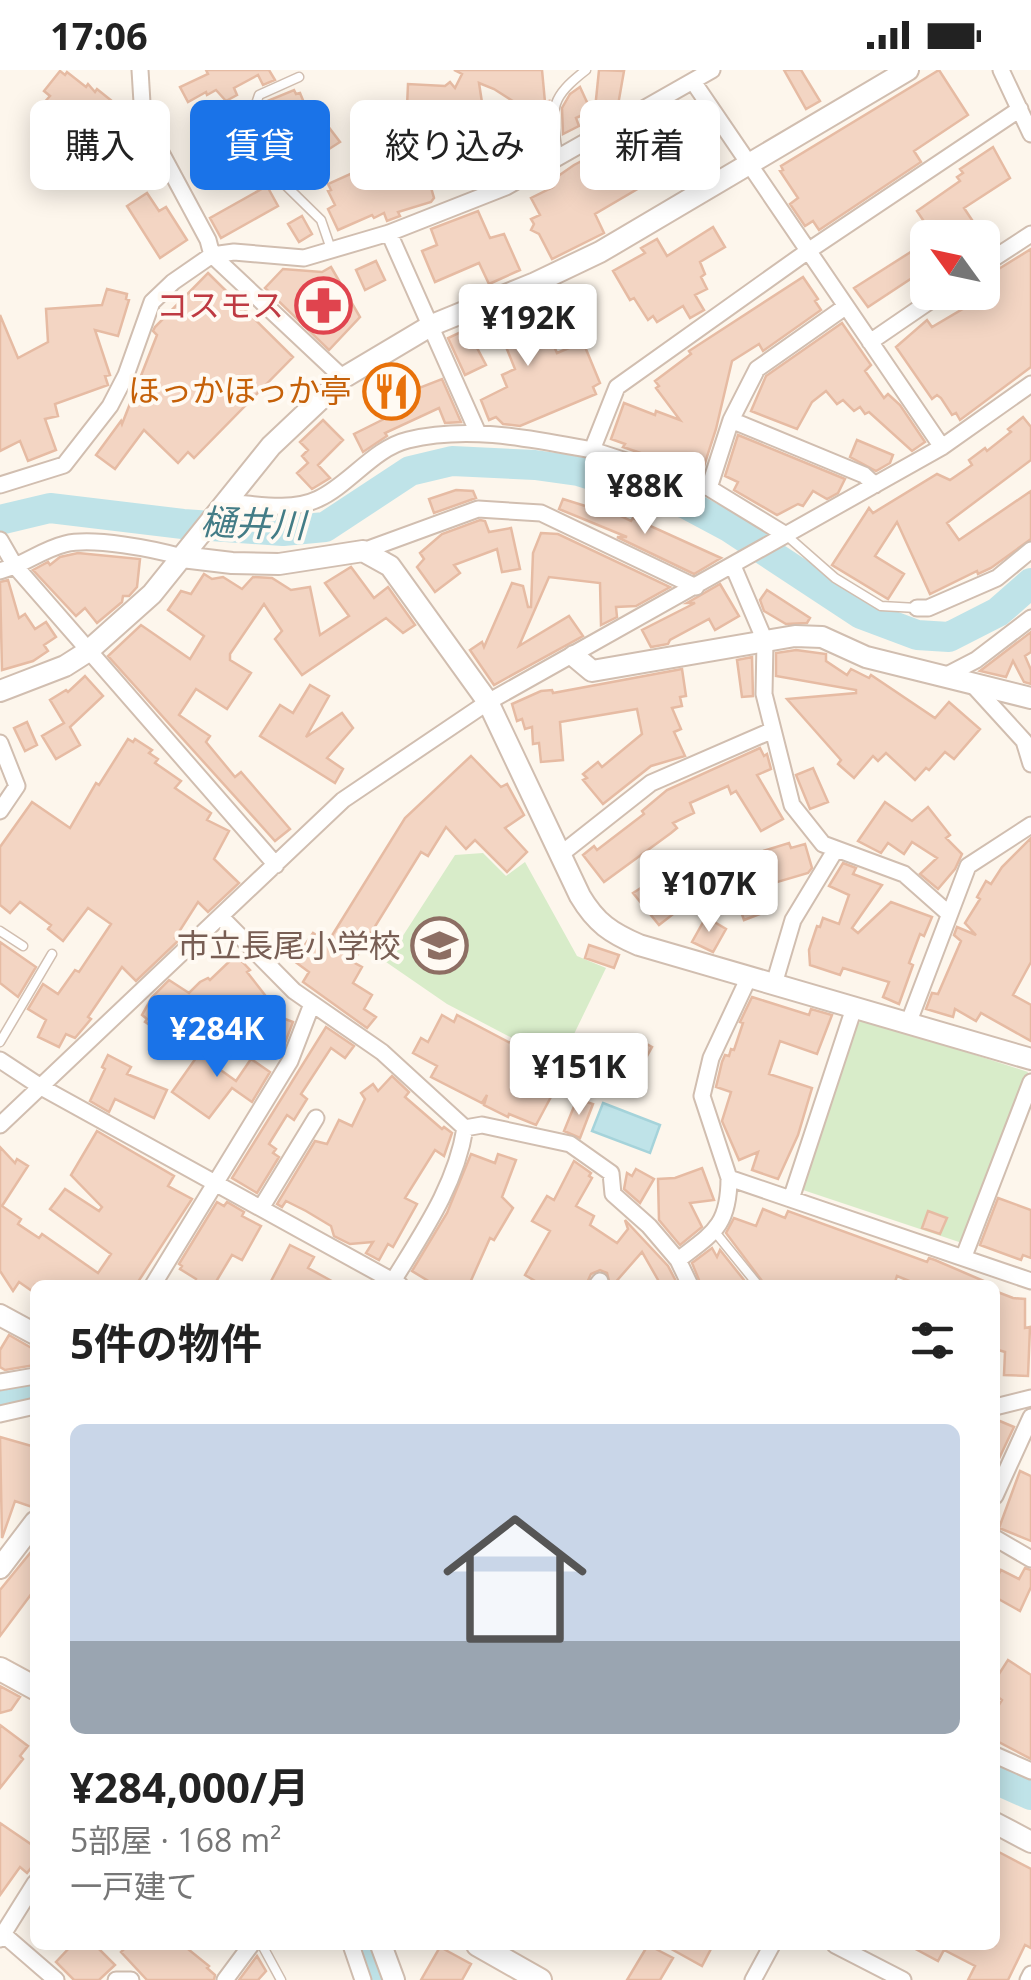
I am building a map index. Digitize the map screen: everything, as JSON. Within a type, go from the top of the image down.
[{"type":"main road","points":[[0,1669],[30,1685]]},
{"type":"main road","points":[[491,1950],[540,1980]]},
{"type":"street","points":[[140,70],[143,119],[208,240],[212,255],[343,378]]},
{"type":"street","points":[[560,157],[712,70]]},
{"type":"street","points":[[0,691],[52,672],[87,652],[152,594],[271,446],[343,378],[432,325],[600,252],[908,70]]},
{"type":"street","points":[[1001,70],[1031,134]]},
{"type":"street","points":[[694,83],[942,447]]},
{"type":"street","points":[[592,450],[617,387],[808,251],[1020,110]]},
{"type":"street","points":[[0,486],[64,464],[110,406],[126,375],[152,302],[212,255],[234,252],[304,258],[332,252],[498,190]]},
{"type":"street","points":[[389,233],[478,433]]},
{"type":"street","points":[[1000,254],[1031,234]]},
{"type":"street","points":[[709,488],[731,420],[757,368],[845,306]]},
{"type":"street","points":[[870,342],[917,310]]},
{"type":"street","points":[[0,1124],[343,800],[488,702],[942,447],[1031,384]]},
{"type":"street","points":[[731,420],[864,475],[875,485]]},
{"type":"street","points":[[226,502],[270,506],[317,500],[405,440],[478,433],[592,450],[709,488],[782,538]]},
{"type":"street","points":[[276,864],[5,558],[75,542],[154,549],[182,557],[279,564],[363,552],[478,508],[541,513],[696,587]]},
{"type":"street","points":[[916,608],[928,608],[997,578],[1031,550]]},
{"type":"street","points":[[363,552],[390,566],[488,702],[593,918],[610,933],[1031,1059]]},
{"type":"street","points":[[738,562],[765,640],[764,694],[792,805],[824,844],[904,874],[948,913]]},
{"type":"street","points":[[947,675],[976,660],[1031,618]]},
{"type":"street","points":[[574,656],[592,671],[765,640],[822,637],[866,656],[1031,698]]},
{"type":"street","points":[[970,682],[1024,741],[1031,764]]},
{"type":"street","points":[[561,854],[652,783],[773,730]]},
{"type":"street","points":[[0,743],[17,786],[0,812]]},
{"type":"street","points":[[908,1024],[968,866],[1031,825]]},
{"type":"street","points":[[774,984],[792,920],[836,848]]},
{"type":"street","points":[[221,918],[276,976],[382,1052],[465,1128]]},
{"type":"street","points":[[678,1260],[715,1232],[729,1206],[729,1178],[702,1096],[711,1058],[749,977]]},
{"type":"street","points":[[155,1280],[290,1062],[312,1004]]},
{"type":"street","points":[[792,1199],[854,1008]]},
{"type":"street","points":[[0,1060],[41,1087],[387,1280]]},
{"type":"street","points":[[964,1256],[1031,1082]]},
{"type":"street","points":[[261,1208],[316,1118]]},
{"type":"street","points":[[465,1128],[482,1125],[570,1144],[611,1173],[613,1194],[649,1226],[678,1260],[688,1280]]},
{"type":"street","points":[[391,1280],[436,1210],[460,1160],[465,1128]]},
{"type":"street","points":[[729,1178],[1031,1281]]},
{"type":"street","points":[[0,1316],[30,1331]]},
{"type":"street","points":[[0,1382],[30,1377]]},
{"type":"street","points":[[1000,1406],[1031,1398]]},
{"type":"street","points":[[0,1414],[30,1407]]},
{"type":"street","points":[[1000,1487],[1026,1442],[1031,1417]]},
{"type":"street","points":[[0,1568],[30,1529]]},
{"type":"street","points":[[1000,1541],[1031,1559]]},
{"type":"street","points":[[1000,1757],[1031,1772]]},
{"type":"street","points":[[1000,1826],[1031,1842]]},
{"type":"street","points":[[30,1891],[2,1937],[56,1980]]},
{"type":"street","points":[[226,1980],[247,1950]]},
{"type":"street","points":[[353,1950],[363,1980]]},
{"type":"street","points":[[383,1950],[394,1980]]},
{"type":"street","points":[[754,1980],[769,1950]]},
{"type":"street","points":[[845,1950],[903,1980]]},
{"type":"street","points":[[116,1980],[131,1980]]},
{"type":"lane","points":[[556,100],[562,89],[586,70]]},
{"type":"lane","points":[[299,78],[259,95],[257,101],[272,172],[321,220],[332,252]]},
{"type":"lane","points":[[782,538],[881,606],[916,608]]},
{"type":"lane","points":[[0,932],[23,946]]},
{"type":"lane","points":[[0,1042],[52,954]]},
{"type":"lane","points":[[715,1232],[754,1280]]},
{"type":"lane","points":[[265,1950],[281,1980]]},
{"type":"green space","points":[[483,853],[506,876],[525,862],[577,956],[606,968],[560,1063],[447,1004],[386,962],[455,855]]},
{"type":"green space","points":[[864,1019],[1028,1072],[962,1243],[803,1190],[856,1025]]},
{"type":"water","points":[[603,1103],[660,1125],[650,1153],[592,1131]]},
{"type":"building","points":[[206,70],[269,70],[275,80],[263,85],[258,75],[234,88],[237,95],[228,100],[216,90],[188,102],[180,87],[208,74]]},
{"type":"building","points":[[454,70],[542,70],[545,100],[511,100],[479,83],[482,100],[407,100],[408,84],[445,86],[450,82],[455,88],[462,74]]},
{"type":"building","points":[[599,70],[624,71],[619,100],[596,100]]},
{"type":"building","points":[[784,70],[801,70],[820,101],[806,109]]},
{"type":"building","points":[[939,70],[968,115],[914,151],[921,162],[819,230],[813,221],[805,226],[790,204],[798,198],[780,171],[781,166]]},
{"type":"building","points":[[60,71],[111,100],[46,100],[50,96],[44,91]]},
{"type":"building","points":[[580,87],[586,100],[580,100],[580,116],[576,118],[579,126],[563,134],[562,108],[570,94]]},
{"type":"building","points":[[294,90],[303,100],[270,100]]},
{"type":"building","points":[[330,129],[340,142],[330,148]]},
{"type":"building","points":[[993,147],[1010,178],[964,208],[972,220],[923,220],[917,211],[960,181],[960,169]]},
{"type":"building","points":[[580,162],[580,190],[636,190],[595,214],[604,233],[552,259],[539,234],[531,230],[531,219],[540,215],[531,198],[547,190],[560,190],[560,175]]},
{"type":"building","points":[[350,174],[350,190],[432,190],[434,198],[398,212],[400,216],[387,221],[384,213],[374,218],[372,215],[338,230],[328,209],[335,205],[328,191],[330,183]]},
{"type":"building","points":[[260,190],[269,190],[278,206],[221,238],[210,218]]},
{"type":"building","points":[[147,193],[159,211],[166,207],[187,240],[160,258],[127,206]]},
{"type":"building","points":[[478,211],[490,238],[504,234],[520,270],[489,284],[479,263],[435,282],[422,251],[437,245],[431,229]]},
{"type":"building","points":[[302,216],[312,234],[299,242],[288,224]]},
{"type":"building","points":[[713,227],[725,247],[700,262],[707,289],[695,295],[704,310],[690,318],[683,306],[657,322],[653,316],[648,320],[634,298],[630,300],[613,271],[645,253],[641,248],[657,239],[667,256]]},
{"type":"building","points":[[1031,249],[1031,367],[960,420],[937,395],[932,399],[896,347],[927,320],[932,327],[961,310],[1000,310],[1000,268]]},
{"type":"building","points":[[910,252],[910,279],[868,307],[854,288]]},
{"type":"building","points":[[376,261],[385,280],[365,290],[356,270]]},
{"type":"building","name":"コスモス","points":[[331,267],[360,317],[329,350],[265,288],[283,269],[322,272]]},
{"type":"building","points":[[208,273],[293,357],[194,458],[188,452],[178,463],[144,430],[115,469],[96,455],[121,421],[122,424],[157,335],[153,331]]},
{"type":"building","points":[[803,277],[821,310],[763,351],[759,344],[732,361],[716,429],[699,473],[623,447],[625,444],[611,439],[624,403],[680,420],[655,381],[691,354],[689,351]]},
{"type":"building","points":[[107,289],[127,294],[129,300],[118,336],[95,330],[110,375],[105,376],[108,385],[55,404],[58,416],[45,419],[56,450],[28,461],[20,441],[0,451],[0,315],[18,358],[48,342],[46,309],[102,305]]},
{"type":"building","points":[[512,308],[519,323],[540,314],[557,353],[583,342],[600,383],[593,387],[596,394],[520,426],[503,424],[496,417],[489,420],[481,400],[507,387],[502,375],[515,369],[500,332],[475,344],[486,365],[465,375],[448,338]]},
{"type":"building","points":[[842,323],[871,365],[865,371],[884,398],[888,394],[900,405],[925,442],[912,451],[869,412],[865,414],[860,407],[854,411],[843,400],[837,404],[826,391],[812,402],[797,429],[751,411],[766,376]]},
{"type":"building","points":[[403,378],[409,392],[442,379],[461,422],[445,423],[439,408],[385,433],[387,436],[363,452],[354,434],[386,418],[374,392]]},
{"type":"building","points":[[1023,417],[1031,427],[1031,460],[947,523],[959,540],[1031,491],[1031,539],[991,568],[930,594],[897,522],[875,556],[904,574],[888,599],[832,565],[869,508],[873,513],[937,474],[950,480],[972,465],[969,460],[1011,432],[1008,429]]},
{"type":"building","points":[[323,420],[343,440],[318,465],[330,478],[312,489],[297,473],[308,463],[302,456],[308,450],[300,442]]},
{"type":"building","points":[[738,435],[845,479],[838,493],[827,499],[813,491],[803,506],[798,504],[777,515],[734,490],[738,482],[725,476]]},
{"type":"building","points":[[857,440],[893,455],[890,463],[876,471],[850,457]]},
{"type":"building","points":[[456,490],[473,491],[476,498],[434,513],[429,499]]},
{"type":"building","points":[[563,499],[598,510],[600,506],[631,521],[633,518],[721,558],[694,574],[617,537],[627,537],[559,509]]},
{"type":"building","points":[[485,521],[489,532],[511,528],[520,569],[502,572],[497,549],[454,565],[460,573],[435,592],[417,567],[424,559],[420,553],[442,534]]},
{"type":"building","points":[[541,533],[558,534],[670,587],[636,606],[616,607],[617,617],[601,625],[600,583],[549,577],[519,646],[569,616],[583,636],[494,685],[470,650],[482,642],[484,647],[512,583],[523,586],[531,607],[533,553]]},
{"type":"building","points":[[78,553],[140,559],[137,587],[97,623],[85,608],[76,616],[33,570]]},
{"type":"building","points":[[351,567],[374,598],[388,587],[415,625],[403,633],[386,618],[302,675],[275,639],[282,631],[264,604],[230,654],[230,660],[251,673],[227,709],[196,689],[179,715],[210,736],[206,742],[235,777],[241,772],[290,829],[275,841],[108,656],[141,625],[190,659],[204,636],[168,610],[181,591],[191,594],[204,574],[212,579],[223,577],[242,589],[253,577],[272,578],[291,590],[310,587],[320,635],[349,616],[325,583]]},
{"type":"building","points":[[8,580],[19,618],[25,614],[35,629],[46,622],[56,637],[44,645],[48,651],[33,661],[2,670],[0,582]]},
{"type":"building","points":[[720,584],[739,616],[715,630],[709,619],[668,644],[651,647],[642,630],[695,603],[687,603]]},
{"type":"building","points":[[767,590],[810,618],[807,623],[786,624],[764,611],[760,600]]},
{"type":"building","points":[[1031,632],[1031,652],[1025,656],[1031,684],[1024,682],[1013,661],[1006,677],[980,671]]},
{"type":"building","points":[[796,650],[826,654],[826,661],[847,675],[851,669],[869,678],[871,675],[935,718],[949,702],[980,729],[954,759],[945,752],[915,780],[886,753],[878,761],[873,756],[854,778],[838,764],[841,760],[787,699],[856,690],[776,676],[776,653]]},
{"type":"building","points":[[752,657],[753,696],[742,697],[737,660]]},
{"type":"building","points":[[682,669],[686,696],[680,697],[682,706],[672,708],[681,729],[674,732],[685,756],[651,766],[603,804],[583,780],[587,778],[583,774],[598,762],[602,767],[642,734],[637,709],[560,722],[563,760],[541,762],[539,743],[533,744],[532,727],[525,729],[522,719],[517,721],[512,704],[541,691],[553,693]]},
{"type":"building","points":[[85,676],[103,696],[70,727],[80,745],[56,759],[42,736],[64,723],[50,700],[68,692]]},
{"type":"building","points":[[310,685],[329,696],[306,737],[342,713],[353,728],[327,758],[343,769],[335,783],[260,736],[280,705],[293,713]]},
{"type":"building","points":[[27,722],[37,745],[25,751],[14,728]]},
{"type":"building","points":[[128,739],[152,750],[149,753],[158,759],[155,763],[181,781],[175,788],[211,813],[207,820],[229,831],[214,859],[239,883],[208,912],[198,902],[175,938],[178,941],[136,981],[122,967],[88,1017],[91,1019],[75,1038],[66,1034],[59,1047],[38,1037],[46,1020],[28,1009],[43,984],[58,994],[75,970],[79,972],[111,924],[88,908],[63,941],[48,929],[51,925],[20,902],[10,913],[0,905],[0,847],[32,802],[70,828]]},
{"type":"building","points":[[760,748],[764,756],[767,754],[771,769],[757,775],[783,819],[761,831],[736,791],[731,794],[728,786],[690,803],[694,813],[673,823],[677,828],[604,882],[583,855],[594,846],[597,850],[644,814],[642,811],[667,790]]},
{"type":"building","points":[[471,756],[501,787],[507,784],[524,815],[505,828],[527,852],[507,872],[475,840],[466,849],[446,827],[428,856],[421,852],[353,962],[362,967],[353,983],[372,995],[364,1009],[376,1017],[367,1028],[303,982],[309,972],[294,961],[313,933],[328,942],[405,818]]},
{"type":"building","points":[[813,768],[828,802],[810,809],[796,775]]},
{"type":"building","points":[[885,802],[912,821],[928,807],[950,835],[946,838],[962,854],[938,889],[920,874],[937,858],[912,842],[904,854],[888,843],[881,853],[858,841]]},
{"type":"building","points":[[1031,838],[1031,962],[1013,995],[1031,1005],[1031,1041],[981,1013],[976,1021],[955,1009],[953,1017],[926,1009],[932,993],[938,994],[961,941],[954,935],[957,927],[976,935],[965,923],[986,881],[991,884]]},
{"type":"building","points":[[789,843],[791,848],[805,844],[812,868],[808,873],[757,888],[765,912],[744,920],[735,894],[718,900],[708,868]]},
{"type":"building","points":[[843,863],[856,868],[853,874],[882,885],[852,928],[858,933],[891,902],[932,917],[924,936],[920,934],[909,963],[913,965],[899,1004],[883,997],[889,982],[843,968],[840,975],[810,965],[809,950],[817,926],[823,918],[839,924],[849,895],[829,886]]},
{"type":"building","points":[[658,877],[678,902],[669,912],[672,915],[659,925],[633,893]]},
{"type":"building","points":[[706,917],[726,929],[713,952],[692,942]]},
{"type":"building","points":[[0,942],[36,967],[18,997],[0,983]]},
{"type":"building","points":[[589,945],[619,955],[614,968],[585,958]]},
{"type":"building","points":[[236,955],[272,1004],[240,1030],[188,1010],[179,1030],[176,1028],[170,1038],[145,1022],[147,1019],[142,1015],[152,997],[169,980],[189,993],[200,982],[210,980]]},
{"type":"building","points":[[752,997],[809,1015],[811,1009],[832,1015],[817,1054],[780,1041],[769,1074],[812,1088],[798,1135],[778,1179],[752,1170],[758,1152],[739,1160],[722,1121],[731,1092],[716,1087],[722,1062],[734,1050],[743,1023],[740,1022]]},
{"type":"building","points":[[275,1015],[293,1022],[283,1048],[265,1040]]},
{"type":"building","points":[[442,1015],[454,1022],[457,1015],[539,1058],[536,1064],[561,1078],[536,1125],[484,1105],[487,1095],[482,1103],[431,1077],[437,1066],[413,1053],[421,1038],[428,1042]]},
{"type":"building","points":[[326,1027],[354,1046],[345,1058],[331,1048],[301,1094],[307,1099],[294,1120],[287,1115],[269,1144],[279,1157],[257,1193],[232,1178]]},
{"type":"building","points":[[213,1034],[229,1045],[215,1066],[236,1081],[251,1059],[270,1072],[252,1102],[232,1088],[209,1118],[172,1092]]},
{"type":"building","points":[[636,1038],[652,1047],[642,1065],[627,1057]]},
{"type":"building","points":[[108,1055],[131,1067],[127,1074],[167,1090],[154,1118],[115,1099],[109,1112],[90,1101]]},
{"type":"building","points":[[392,1076],[409,1092],[405,1097],[452,1133],[444,1156],[435,1150],[405,1198],[417,1204],[393,1247],[388,1244],[379,1260],[366,1253],[373,1242],[350,1244],[334,1236],[331,1226],[306,1211],[286,1201],[282,1207],[277,1204],[315,1141],[327,1144],[339,1120],[352,1126],[365,1099],[361,1093],[373,1084],[378,1091]]},
{"type":"building","points":[[577,1099],[593,1104],[580,1138],[564,1131]]},
{"type":"building","points":[[97,1131],[174,1176],[168,1186],[192,1199],[139,1280],[30,1280],[30,1290],[19,1282],[13,1291],[0,1271],[0,1147],[15,1163],[17,1159],[28,1166],[2,1206],[21,1219],[18,1224],[39,1238],[42,1234],[98,1273],[111,1254],[50,1209],[65,1189],[99,1211],[102,1207],[71,1175]]},
{"type":"building","points":[[471,1154],[495,1163],[498,1154],[516,1160],[502,1197],[513,1208],[494,1240],[490,1238],[471,1280],[427,1280],[412,1271],[447,1213]]},
{"type":"building","points":[[574,1161],[591,1173],[576,1206],[594,1216],[590,1225],[617,1243],[628,1229],[625,1220],[668,1266],[675,1280],[658,1280],[642,1252],[617,1280],[609,1280],[607,1273],[600,1270],[588,1280],[534,1280],[525,1275],[550,1231],[532,1221],[547,1196],[554,1200]]},
{"type":"building","points":[[702,1168],[714,1200],[690,1203],[702,1227],[680,1245],[659,1220],[658,1179],[675,1178]]},
{"type":"building","points":[[636,1169],[654,1179],[640,1203],[624,1189],[627,1173],[632,1176]]},
{"type":"building","points":[[998,1198],[1031,1210],[1031,1258],[1023,1255],[1021,1260],[980,1245]]},
{"type":"building","points":[[217,1202],[224,1206],[227,1202],[261,1226],[242,1260],[232,1255],[217,1280],[196,1280],[179,1264]]},
{"type":"building","points":[[763,1209],[785,1218],[788,1211],[927,1262],[929,1258],[935,1260],[981,1280],[907,1280],[897,1276],[896,1280],[761,1280],[726,1233],[734,1218],[756,1226]]},
{"type":"building","points":[[928,1211],[947,1218],[940,1234],[922,1228]]},
{"type":"building","points":[[290,1245],[314,1257],[308,1268],[330,1280],[272,1280]]},
{"type":"building","points":[[712,1248],[717,1257],[720,1250],[744,1280],[699,1280],[692,1263]]},
{"type":"building","points":[[1000,1293],[1025,1299],[1025,1328],[1030,1327],[1028,1376],[1004,1375],[1005,1352],[1000,1350]]},
{"type":"building","points":[[9,1335],[30,1347],[30,1366],[5,1370],[0,1367],[0,1350]]},
{"type":"building","points":[[1000,1421],[1014,1427],[1000,1456]]},
{"type":"building","points":[[0,1437],[30,1446],[30,1506],[15,1501],[2,1538]]},
{"type":"building","points":[[1020,1471],[1031,1476],[1031,1541],[1000,1525]]},
{"type":"building","points":[[30,1553],[30,1596],[0,1636],[0,1590]]},
{"type":"building","points":[[1025,1568],[1031,1570],[1031,1587],[1020,1611],[1000,1600],[1000,1572],[1019,1579]]},
{"type":"building","points":[[1008,1660],[1031,1675],[1031,1759],[1000,1743],[1000,1672]]},
{"type":"building","points":[[0,1686],[20,1697],[11,1710],[0,1713]]},
{"type":"building","points":[[0,1725],[28,1746],[20,1756],[23,1759],[0,1788]]},
{"type":"building","points":[[0,1823],[30,1844],[30,1869],[27,1873],[20,1867],[0,1895]]},
{"type":"building","points":[[1000,1853],[1031,1869],[1031,1948],[1025,1945],[1008,1980],[968,1980],[975,1966],[944,1950],[1000,1950]]},
{"type":"building","points":[[67,1950],[100,1950],[115,1965],[99,1980],[74,1980],[56,1962]]},
{"type":"building","points":[[189,1950],[209,1966],[214,1980],[147,1980],[121,1952]]},
{"type":"building","points":[[438,1950],[471,1964],[462,1980],[421,1980]]},
{"type":"building","points":[[645,1950],[658,1950],[673,1958],[660,1980],[627,1980]]},
{"type":"building","points":[[673,1950],[710,1950],[702,1966]]},
{"type":"building","points":[[917,1950],[944,1950],[938,1961]]},
{"type":"building","points":[[257,1956],[266,1971],[258,1980],[239,1980]]},
{"type":"waterway","name":"樋井川","points":[[0,520],[50,508],[283,531],[325,527],[410,471],[452,461],[535,465],[578,471],[686,504],[729,527],[861,614],[917,635],[949,637],[998,612],[1031,583]]},
{"type":"waterway","points":[[0,1400],[30,1393]]},
{"type":"waterway","points":[[1000,1781],[1031,1795]]},
{"type":"waterway","points":[[370,1950],[381,1980]]},
{"type":"place","name":"コスモス","points":[[323,306]]},
{"type":"place","name":"ほっかほっか亭","points":[[391,391]]},
{"type":"place","name":"市立長尾小学校","points":[[440,946]]}]
